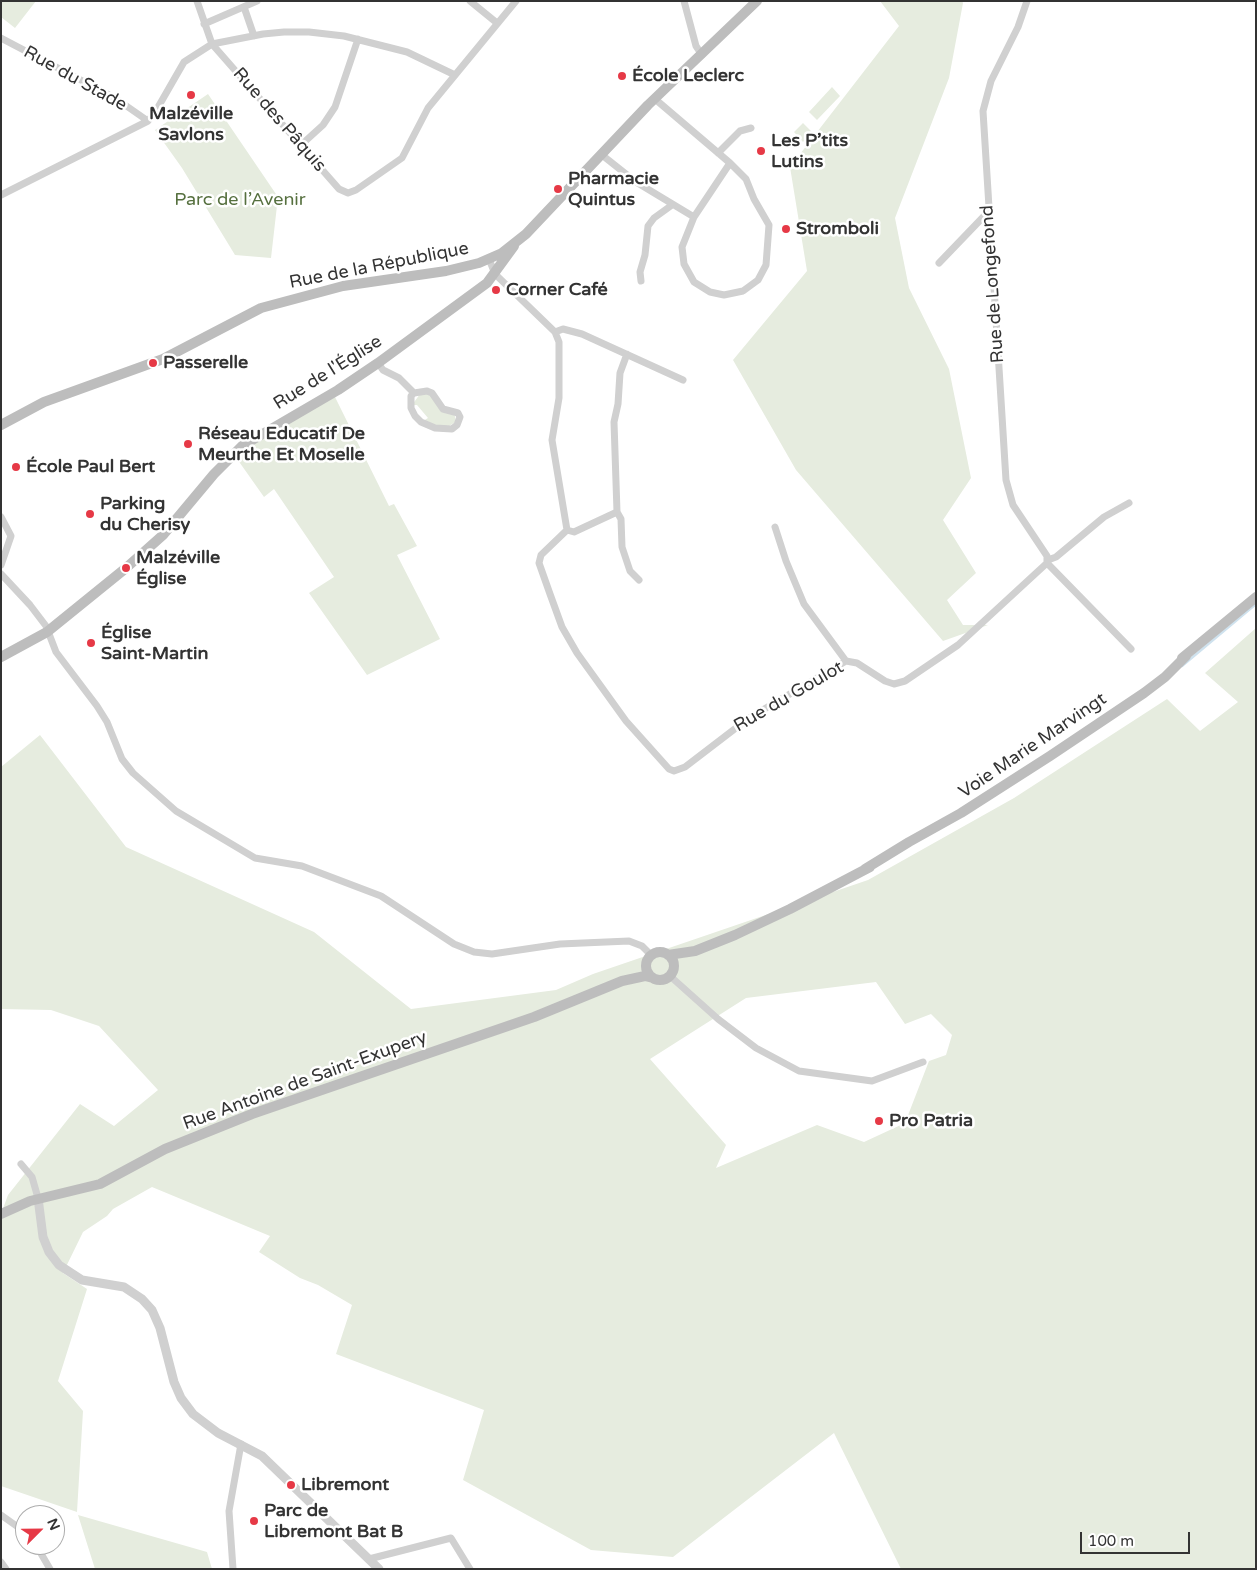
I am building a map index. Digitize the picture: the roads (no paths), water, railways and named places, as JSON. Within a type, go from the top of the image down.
[{"type":"main road","points":[[516,243],[655,99],[757,1]]},
{"type":"main road","name":"Rue de la République","points":[[1,425],[44,402],[163,359],[261,308],[343,286],[434,273],[489,259],[516,243]]},
{"type":"main road","name":"Rue de l'Église","points":[[1,657],[47,632],[100,590],[163,535],[214,474],[242,446],[338,390],[378,363],[487,282],[495,274],[516,243]]},
{"type":"main road","name":"Voie Marie Marvingt","points":[[674,966],[695,951],[773,918],[930,837],[961,813],[1165,677],[1186,656],[1256,597]]},
{"type":"main road","name":"Voie Marie Marvingt","points":[[668,955],[695,951]]},
{"type":"main road","points":[[660,952],[668,955],[674,966],[670,976],[660,980],[653,978],[647,972],[648,959],[660,952]]},
{"type":"main road","name":"Rue Antoine de Saint-Exupery","points":[[622,981],[648,959]]},
{"type":"main road","name":"Rue Antoine de Saint-Exupery","points":[[1,1214],[38,1198],[100,1184],[124,1173],[156,1153],[232,1122],[534,1017],[622,981],[645,976],[653,978]]},
{"type":"street","name":"Rue des Pâquis","points":[[197,1],[212,44],[339,189],[348,193],[356,190],[402,158],[428,108],[455,75]]},
{"type":"street","points":[[204,24],[257,1]]},
{"type":"street","points":[[470,1],[497,23]]},
{"type":"street","points":[[1,195],[148,121],[158,109],[184,62],[212,44],[254,36],[309,32],[358,39],[407,52],[455,75],[516,1]]},
{"type":"street","points":[[684,1],[696,46],[702,55]]},
{"type":"street","name":"Rue de Longefond","points":[[1027,1],[1018,27],[991,81],[983,111],[1006,480],[1013,505],[1048,562],[1132,649]]},
{"type":"street","points":[[244,7],[254,36]]},
{"type":"street","name":"Rue du Stade","points":[[1,38],[116,98],[148,121]]},
{"type":"street","points":[[301,145],[323,125],[335,107],[358,39]]},
{"type":"street","points":[[655,99],[718,153],[746,178],[754,199],[769,225],[766,265],[758,280],[744,291],[724,295],[710,292],[694,282],[684,264],[682,247],[694,217],[730,164]]},
{"type":"street","points":[[718,153],[740,131],[751,128]]},
{"type":"street","points":[[602,155],[636,182],[694,217]]},
{"type":"street","points":[[641,281],[640,272],[645,255],[648,226],[654,218],[672,205]]},
{"type":"street","points":[[939,263],[988,212]]},
{"type":"street","points":[[489,259],[495,274],[555,332],[559,342],[559,398],[552,440],[566,530],[574,532],[617,512]]},
{"type":"street","points":[[555,332],[563,329],[582,334],[683,380]]},
{"type":"street","points":[[626,354],[620,374],[618,404],[614,422],[617,512],[621,519],[622,547],[630,571],[638,580]]},
{"type":"street","points":[[378,363],[383,370],[399,378],[414,393]]},
{"type":"street","points":[[427,391],[432,393],[443,409],[458,413],[460,417],[457,425],[446,429],[427,426],[421,422],[410,408],[410,402],[414,393],[427,391]]},
{"type":"street","name":"Rue du Goulot","points":[[566,530],[541,554],[540,563],[562,627],[577,653],[626,721],[669,769],[674,771],[685,767],[749,718],[846,661],[857,663],[884,681],[894,684],[905,681],[958,645],[1048,562],[1104,517],[1129,503]]},
{"type":"street","points":[[1,517],[11,536],[1,564]]},
{"type":"street","points":[[776,527],[786,561],[804,604],[846,661]]},
{"type":"street","points":[[1,574],[30,605],[46,626],[56,652],[107,722],[122,759],[133,774],[176,811],[255,858],[302,866],[381,896],[454,944],[474,952],[492,954],[578,943],[629,941],[642,946],[648,959]]},
{"type":"street","points":[[670,976],[718,1019],[756,1048],[799,1071],[872,1082],[923,1062]]},
{"type":"street","points":[[21,1164],[32,1177],[38,1198],[43,1237],[55,1261],[78,1278],[120,1286],[142,1299],[158,1322],[174,1382],[185,1404],[207,1426],[262,1456],[379,1569]]},
{"type":"street","points":[[233,1569],[229,1511],[242,1444]]},
{"type":"street","points":[[1,1515],[15,1525]]},
{"type":"street","points":[[369,1558],[451,1538],[470,1569]]},
{"type":"street","points":[[42,1555],[50,1569]]},
{"type":"street","points":[[1,1562],[6,1569]]},
{"type":"waterway","points":[[1182,666],[1256,604]]},
{"type":"place","name":"École Leclerc","points":[[622,76]]},
{"type":"place","name":"Malzéville Savlons","points":[[191,95]]},
{"type":"place","name":"Les P’tits Lutins","points":[[761,151]]},
{"type":"place","name":"Pharmacie Quintus","points":[[558,189]]},
{"type":"place","name":"Stromboli","points":[[786,229]]},
{"type":"place","name":"Corner Café","points":[[496,290]]},
{"type":"place","name":"Passerelle","points":[[153,363]]},
{"type":"place","name":"Réseau Educatif De Meurthe Et Moselle","points":[[188,444]]},
{"type":"place","name":"École Paul Bert","points":[[16,467]]},
{"type":"place","name":"Parking du Cherisy","points":[[90,514]]},
{"type":"place","name":"Malzéville Église","points":[[126,568]]},
{"type":"place","name":"Église Saint-Martin","points":[[91,643]]},
{"type":"place","name":"Pro Patria","points":[[879,1121]]},
{"type":"place","name":"Libremont","points":[[291,1485]]},
{"type":"place","name":"Parc de Libremont Bat B","points":[[254,1521]]},
{"type":"park label","name":"Parc de l’Avenir","points":[[240,200]]}]
